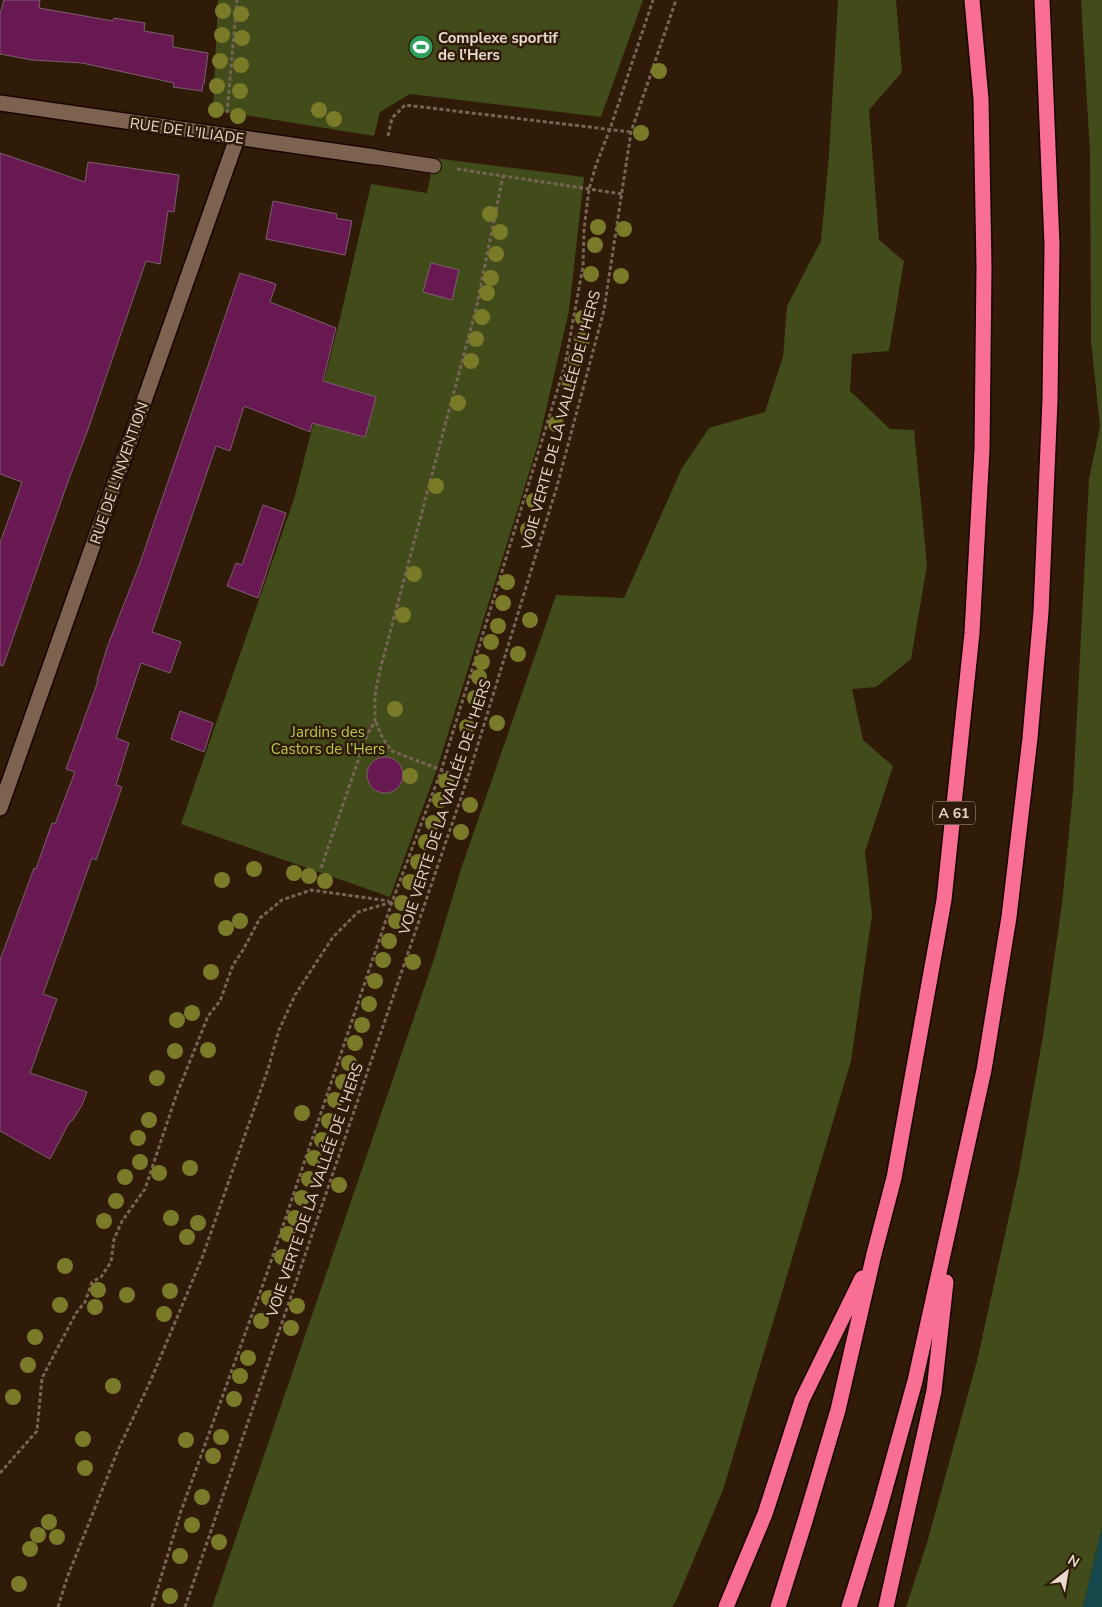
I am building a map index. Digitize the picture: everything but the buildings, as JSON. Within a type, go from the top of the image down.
[{"type":"highway","name":"A 61","points":[[778,1607],[838,1410],[874,1254],[894,1178],[944,900],[972,633],[982,449],[984,267],[981,99],[972,0]]},
{"type":"highway","points":[[849,1607],[880,1507],[915,1381],[984,1070],[1009,917],[1030,738],[1041,612],[1050,400],[1052,245],[1042,0]]},
{"type":"highway","points":[[886,1607],[934,1391],[954,1210]]},
{"type":"highway","points":[[726,1607],[765,1514],[802,1400],[874,1254]]},
{"type":"street","name":"RUE DE L'ILIADE","points":[[0,103],[374,156]]},
{"type":"street","name":"RUE DE L'INVENTION","points":[[0,808],[237,138]]},
{"type":"lane","points":[[374,156],[434,166]]},
{"type":"path","points":[[227,114],[237,0]]},
{"type":"path","points":[[152,1607],[181,1511],[267,1273],[392,902],[441,770],[565,365],[583,266],[584,230],[589,189],[653,0]]},
{"type":"path","name":"VOIE VERTE DE LA VALLÉE DE L'HERS","points":[[185,1607],[468,780],[557,486],[604,310],[631,132],[676,0]]},
{"type":"path","points":[[374,156],[376,146],[385,147],[392,118],[405,105],[631,132]]},
{"type":"path","points":[[434,166],[622,194]]},
{"type":"path","points":[[468,780],[392,751],[383,739],[375,722],[375,695],[476,309],[503,176]]},
{"type":"path","points":[[321,868],[367,735],[375,722]]},
{"type":"path","points":[[0,1473],[37,1431],[42,1378],[76,1313],[85,1302],[92,1282],[101,1277],[112,1262],[114,1239],[122,1221],[145,1189],[176,1096],[208,1016],[220,1000],[233,966],[260,918],[282,900],[311,890],[392,902]]},
{"type":"path","points":[[58,1607],[67,1578],[118,1450],[150,1382],[202,1258],[268,1069],[279,1030],[295,995],[333,938],[358,912],[392,902]]},
{"type":"green space","name":"Complexe sportif de l'Hers","points":[[218,0],[643,0],[601,117],[410,94],[380,112],[374,136],[213,110]]},
{"type":"green space","points":[[838,0],[896,0],[902,72],[869,110],[879,240],[904,261],[889,351],[852,354],[850,391],[890,429],[914,430],[927,565],[911,659],[876,687],[852,689],[863,740],[893,766],[865,852],[872,915],[851,1061],[723,1490],[672,1607],[212,1607],[435,956],[461,869],[556,595],[624,598],[682,468],[709,428],[765,412],[783,357],[787,306],[821,241],[829,155]]},
{"type":"green space","points":[[1081,0],[1102,0],[1102,1528],[1083,1607],[906,1607],[927,1543],[977,1361],[1019,1171],[1043,1036],[1062,904],[1073,792],[1089,479],[1100,426],[1091,341],[1090,153]]},
{"type":"green space","name":"Jardins des Castors de l’Hers","points":[[434,158],[584,177],[569,311],[538,444],[437,769],[390,897],[181,824],[294,499],[338,327],[371,184],[427,193]]},
{"type":"water","points":[[1102,1528],[1102,1607],[1083,1607]]},
{"type":"place","name":"Complexe sportif de l'Hers","points":[[421,47]]}]
